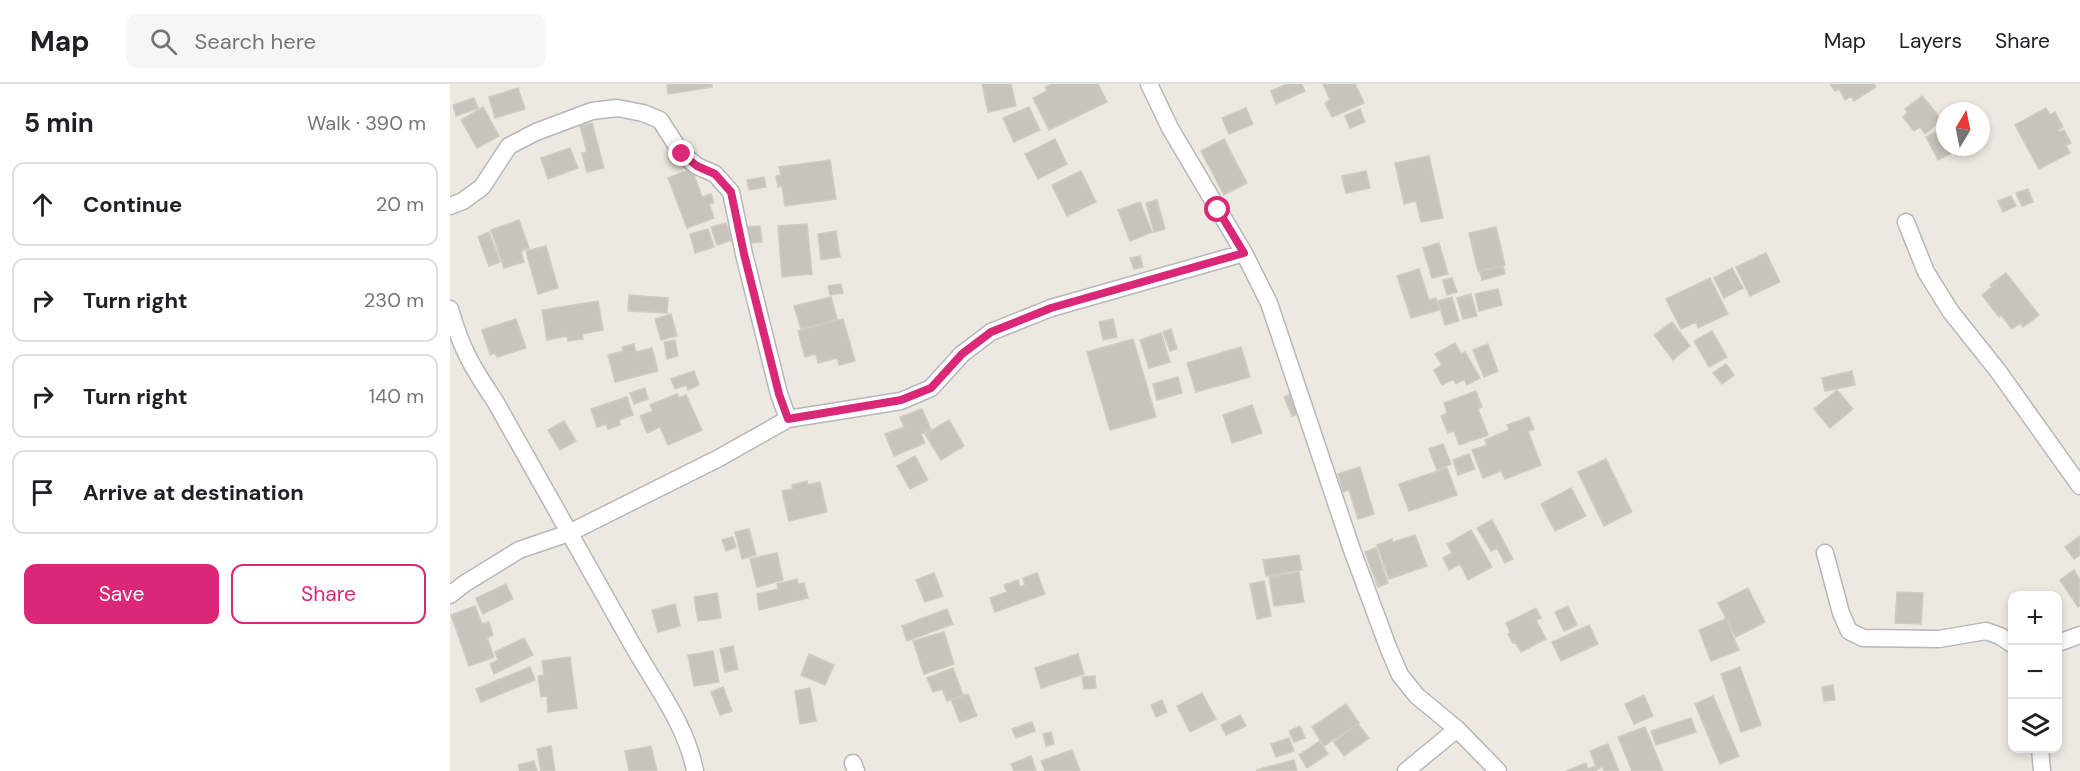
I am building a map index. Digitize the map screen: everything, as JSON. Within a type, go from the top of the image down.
[{"type":"street","points":[[1149,84],[1170,128],[1244,253],[1269,303],[1388,647],[1400,675],[1417,696],[1457,729],[1498,771]]},
{"type":"street","points":[[450,206],[463,201],[482,187],[510,146],[536,132],[592,111],[617,108],[643,113],[660,120],[682,154],[697,166],[715,174],[731,192],[752,288],[779,394],[788,419]]},
{"type":"street","points":[[1906,222],[1926,272],[1951,312],[1998,371],[2080,486]]},
{"type":"street","points":[[450,595],[519,550],[569,533],[719,458],[788,419],[901,400],[931,388],[962,354],[991,332],[1051,308],[1244,253]]},
{"type":"street","points":[[450,309],[458,337],[469,362],[495,401],[647,671],[679,723],[692,756],[695,771]]},
{"type":"street","points":[[1825,553],[1841,613],[1849,631],[1863,638],[1939,639],[1986,631],[2008,641]]},
{"type":"street","points":[[2062,642],[2080,635]]},
{"type":"street","points":[[1406,771],[1457,729]]},
{"type":"street","points":[[2040,753],[2042,771]]},
{"type":"building","points":[[667,84],[712,84],[712,87],[668,94]]},
{"type":"building","points":[[982,84],[1011,84],[1016,106],[988,112]]},
{"type":"building","points":[[1052,84],[1098,84],[1107,102],[1049,130],[1033,98],[1047,91],[1045,87]]},
{"type":"building","points":[[1287,84],[1302,84],[1305,91],[1276,104],[1271,91]]},
{"type":"building","points":[[1323,84],[1355,84],[1364,103],[1332,117],[1325,103],[1330,100]]},
{"type":"building","points":[[1830,84],[1874,84],[1876,87],[1854,101],[1851,96],[1845,100],[1839,89],[1835,91]]},
{"type":"building","points":[[518,88],[525,109],[495,118],[489,97]]},
{"type":"building","points":[[1922,96],[1936,113],[1936,125],[1925,134],[1920,127],[1914,131],[1903,117],[1908,112],[1905,109]]},
{"type":"building","points":[[474,98],[478,108],[456,116],[453,105]]},
{"type":"building","points":[[483,107],[499,136],[477,148],[461,120]]},
{"type":"building","points":[[1029,107],[1040,130],[1014,142],[1003,118]]},
{"type":"building","points":[[1246,108],[1253,124],[1229,134],[1222,118]]},
{"type":"building","points":[[2046,108],[2050,115],[2055,112],[2063,127],[2058,130],[2059,132],[2064,130],[2071,143],[2066,145],[2070,153],[2039,169],[2015,125]]},
{"type":"building","points":[[1360,109],[1365,122],[1350,128],[1345,116]]},
{"type":"building","points":[[592,123],[604,168],[587,172],[582,153],[587,152],[580,126]]},
{"type":"building","points":[[1936,132],[1936,156],[1946,156],[1938,160],[1926,137]]},
{"type":"building","points":[[1055,139],[1067,164],[1038,179],[1025,154]]},
{"type":"building","points":[[1224,139],[1247,183],[1224,195],[1201,151]]},
{"type":"building","points":[[570,148],[578,168],[548,179],[541,158]]},
{"type":"building","points":[[1429,156],[1443,218],[1421,222],[1416,201],[1404,204],[1395,163]]},
{"type":"building","points":[[830,160],[836,199],[785,206],[782,186],[778,187],[776,176],[781,175],[779,167]]},
{"type":"building","points":[[692,169],[702,197],[711,194],[714,203],[709,204],[714,218],[687,228],[668,178]]},
{"type":"building","points":[[1081,171],[1096,202],[1067,216],[1052,185]]},
{"type":"building","points":[[1366,171],[1370,188],[1346,193],[1342,176]]},
{"type":"building","points":[[764,177],[766,187],[749,190],[747,180]]},
{"type":"building","points":[[2028,189],[2033,202],[2022,206],[2016,193]]},
{"type":"building","points":[[2011,196],[2016,206],[2003,212],[1998,201]]},
{"type":"building","points":[[1157,200],[1165,229],[1154,232],[1146,203]]},
{"type":"building","points":[[1140,202],[1152,232],[1130,241],[1118,210]]},
{"type":"building","points":[[519,220],[529,248],[521,251],[524,262],[504,268],[491,230]]},
{"type":"building","points":[[726,223],[732,240],[717,245],[711,227]]},
{"type":"building","points":[[807,224],[812,274],[782,277],[778,226]]},
{"type":"building","points":[[760,226],[762,242],[749,243],[747,227]]},
{"type":"building","points":[[1496,227],[1505,265],[1478,271],[1469,233]]},
{"type":"building","points":[[708,229],[714,247],[695,253],[690,234]]},
{"type":"building","points":[[836,231],[840,257],[821,260],[818,234]]},
{"type":"building","points":[[489,232],[500,262],[489,266],[478,237]]},
{"type":"building","points":[[1439,243],[1448,274],[1432,278],[1423,248]]},
{"type":"building","points":[[546,246],[558,288],[538,294],[526,251]]},
{"type":"building","points":[[1766,253],[1780,282],[1750,296],[1736,267]]},
{"type":"building","points":[[1140,256],[1143,267],[1134,269],[1130,258]]},
{"type":"building","points":[[1503,266],[1505,274],[1482,280],[1480,272]]},
{"type":"building","points":[[1732,268],[1743,288],[1724,298],[1714,278]]},
{"type":"building","points":[[1419,269],[1429,300],[1436,298],[1439,310],[1411,318],[1397,276]]},
{"type":"building","points":[[2006,273],[2039,315],[2023,327],[2020,323],[2012,329],[2001,315],[1999,317],[1982,295],[1992,287],[1990,285]]},
{"type":"building","points":[[1452,278],[1457,292],[1447,295],[1443,280]]},
{"type":"building","points":[[1710,278],[1728,314],[1698,328],[1696,322],[1681,329],[1666,299]]},
{"type":"building","points":[[841,284],[843,293],[830,295],[828,286]]},
{"type":"building","points":[[1498,289],[1502,305],[1479,311],[1475,294]]},
{"type":"building","points":[[1471,294],[1477,316],[1463,319],[1457,298]]},
{"type":"building","points":[[629,295],[668,298],[667,313],[628,311]]},
{"type":"building","points":[[831,297],[837,319],[801,329],[794,306]]},
{"type":"building","points":[[1452,297],[1459,321],[1445,325],[1438,301]]},
{"type":"building","points":[[598,301],[603,330],[582,334],[583,339],[568,341],[567,336],[547,340],[542,310]]},
{"type":"building","points":[[671,314],[677,336],[661,340],[655,319]]},
{"type":"building","points":[[516,319],[526,348],[497,357],[495,353],[490,355],[482,330]]},
{"type":"building","points":[[843,319],[855,361],[839,365],[837,358],[818,363],[816,354],[805,357],[798,331]]},
{"type":"building","points":[[1113,319],[1117,337],[1103,340],[1099,322]]},
{"type":"building","points":[[1672,322],[1690,346],[1673,360],[1654,335]]},
{"type":"building","points":[[1171,329],[1177,349],[1170,351],[1163,332]]},
{"type":"building","points":[[1712,331],[1727,357],[1709,367],[1694,341]]},
{"type":"building","points":[[1161,333],[1170,362],[1149,368],[1140,340]]},
{"type":"building","points":[[1133,339],[1156,417],[1110,430],[1087,352]]},
{"type":"building","points":[[675,340],[678,356],[667,359],[664,342]]},
{"type":"building","points":[[1455,343],[1461,354],[1465,352],[1480,378],[1467,385],[1464,379],[1456,384],[1453,379],[1442,385],[1434,370],[1442,365],[1435,354]]},
{"type":"building","points":[[634,344],[636,352],[652,348],[658,371],[615,382],[608,355],[623,351],[622,347]]},
{"type":"building","points":[[1488,344],[1498,371],[1484,377],[1473,350]]},
{"type":"building","points":[[1241,347],[1250,377],[1196,392],[1187,363]]},
{"type":"building","points":[[1726,364],[1734,375],[1722,384],[1713,373]]},
{"type":"building","points":[[694,371],[699,385],[688,390],[686,385],[675,389],[671,379]]},
{"type":"building","points":[[1852,371],[1855,385],[1825,391],[1822,378]]},
{"type":"building","points":[[1178,377],[1182,393],[1157,400],[1153,384]]},
{"type":"building","points":[[645,388],[648,399],[634,404],[630,393]]},
{"type":"building","points":[[1837,390],[1853,409],[1830,428],[1814,409]]},
{"type":"building","points":[[1476,391],[1482,407],[1478,409],[1488,435],[1459,445],[1454,431],[1448,433],[1441,416],[1447,413],[1444,403]]},
{"type":"building","points":[[1292,393],[1301,413],[1292,416],[1284,397]]},
{"type":"building","points":[[677,394],[679,398],[686,395],[702,430],[668,445],[660,427],[647,433],[640,416],[653,411],[650,405]]},
{"type":"building","points":[[627,397],[633,415],[619,420],[620,425],[608,429],[606,424],[597,427],[591,409]]},
{"type":"building","points":[[1252,405],[1262,433],[1232,443],[1223,415]]},
{"type":"building","points":[[922,409],[931,430],[921,434],[925,443],[894,456],[885,434],[904,427],[900,417]]},
{"type":"building","points":[[1529,417],[1534,429],[1528,431],[1541,465],[1505,479],[1501,471],[1483,478],[1472,450],[1487,445],[1485,440],[1509,430],[1507,425]]},
{"type":"building","points":[[949,420],[964,446],[941,460],[925,434]]},
{"type":"building","points":[[564,421],[576,441],[560,450],[548,430]]},
{"type":"building","points":[[1443,444],[1451,464],[1437,470],[1429,449]]},
{"type":"building","points":[[1469,454],[1475,469],[1458,475],[1453,460]]},
{"type":"building","points":[[915,456],[928,480],[910,489],[897,466]]},
{"type":"building","points":[[1606,459],[1632,512],[1604,526],[1578,472]]},
{"type":"building","points":[[1360,467],[1374,514],[1358,519],[1349,490],[1343,492],[1338,474]]},
{"type":"building","points":[[1447,468],[1457,495],[1409,511],[1399,484]]},
{"type":"building","points":[[807,481],[808,485],[820,482],[827,512],[789,521],[782,491],[793,489],[792,485]]},
{"type":"building","points":[[1571,488],[1586,516],[1555,531],[1541,504]]},
{"type":"building","points":[[1492,520],[1513,559],[1505,563],[1497,548],[1491,551],[1477,528]]},
{"type":"building","points":[[749,529],[756,555],[742,559],[735,532]]},
{"type":"building","points":[[1471,530],[1492,567],[1468,580],[1460,564],[1449,570],[1443,558],[1452,553],[1447,544]]},
{"type":"building","points":[[1415,535],[1427,566],[1389,579],[1377,545],[1392,539],[1393,542]]},
{"type":"building","points":[[2080,536],[2080,555],[2074,559],[2065,547]]},
{"type":"building","points":[[733,537],[736,547],[726,551],[722,540]]},
{"type":"building","points":[[1376,548],[1388,583],[1378,587],[1365,552]]},
{"type":"building","points":[[777,553],[783,580],[757,587],[750,559]]},
{"type":"building","points":[[1299,555],[1302,570],[1266,576],[1263,560]]},
{"type":"building","points":[[2074,570],[2080,580],[2080,606],[2078,607],[2060,580]]},
{"type":"building","points":[[1299,572],[1304,602],[1274,606],[1269,577]]},
{"type":"building","points":[[934,573],[943,596],[925,602],[916,580]]},
{"type":"building","points":[[1037,573],[1045,594],[995,612],[990,598],[1007,592],[1004,585],[1018,580],[1020,587],[1025,585],[1023,578]]},
{"type":"building","points":[[797,579],[798,584],[804,583],[808,598],[759,610],[757,594],[778,589],[777,584]]},
{"type":"building","points":[[1264,581],[1271,616],[1257,619],[1250,584]]},
{"type":"building","points":[[506,584],[513,599],[483,614],[476,598]]},
{"type":"building","points":[[1748,588],[1765,622],[1736,637],[1718,603]]},
{"type":"building","points":[[1897,592],[1923,593],[1921,624],[1895,623]]},
{"type":"building","points":[[717,593],[721,618],[698,621],[694,597]]},
{"type":"building","points":[[675,604],[680,626],[658,632],[652,610]]},
{"type":"building","points":[[475,606],[482,624],[489,622],[493,635],[487,638],[494,657],[469,666],[451,615]]},
{"type":"building","points":[[1568,606],[1577,625],[1564,631],[1555,612]]},
{"type":"building","points":[[1536,608],[1541,618],[1536,620],[1546,639],[1521,652],[1508,634],[1510,632],[1506,623]]},
{"type":"building","points":[[947,609],[953,624],[907,641],[902,626]]},
{"type":"building","points":[[1726,619],[1739,650],[1711,661],[1699,630]]},
{"type":"building","points":[[1589,625],[1598,644],[1561,661],[1552,642]]},
{"type":"building","points":[[944,632],[954,664],[924,674],[913,641]]},
{"type":"building","points":[[524,638],[533,655],[494,674],[490,664],[498,660],[495,652]]},
{"type":"building","points":[[733,646],[738,669],[725,672],[720,649]]},
{"type":"building","points":[[713,651],[719,682],[694,686],[688,655]]},
{"type":"building","points":[[809,654],[834,665],[825,685],[801,675]]},
{"type":"building","points":[[1078,654],[1084,674],[1041,688],[1035,668]]},
{"type":"building","points":[[570,657],[577,708],[548,712],[547,696],[541,697],[538,676],[544,675],[542,661]]},
{"type":"building","points":[[530,667],[535,680],[481,702],[476,689]]},
{"type":"building","points":[[1740,667],[1761,725],[1741,732],[1721,674]]},
{"type":"building","points":[[953,668],[963,695],[947,701],[942,689],[933,692],[927,678]]},
{"type":"building","points":[[1095,676],[1096,688],[1084,689],[1082,677]]},
{"type":"building","points":[[1833,685],[1835,700],[1824,701],[1822,687]]},
{"type":"building","points":[[723,687],[732,711],[720,715],[711,692]]},
{"type":"building","points":[[810,688],[816,721],[800,724],[795,691]]},
{"type":"building","points":[[1202,693],[1216,719],[1190,732],[1177,706]]},
{"type":"building","points":[[968,694],[977,716],[960,722],[951,700]]},
{"type":"building","points":[[1644,695],[1653,716],[1634,724],[1625,704]]},
{"type":"building","points":[[1713,696],[1739,756],[1720,764],[1695,704]]},
{"type":"building","points":[[1162,700],[1167,712],[1156,717],[1151,705]]},
{"type":"building","points":[[1346,704],[1359,723],[1324,746],[1312,727]]},
{"type":"building","points":[[1240,715],[1246,726],[1226,735],[1221,725]]},
{"type":"building","points":[[1691,718],[1696,732],[1656,745],[1651,731]]},
{"type":"building","points":[[1032,722],[1035,731],[1016,738],[1012,729]]},
{"type":"building","points":[[1358,724],[1369,738],[1344,756],[1334,742]]},
{"type":"building","points":[[1300,726],[1305,738],[1294,742],[1289,731]]},
{"type":"building","points":[[1645,727],[1663,771],[1632,771],[1618,737]]},
{"type":"building","points":[[1051,732],[1054,744],[1046,746],[1043,734]]},
{"type":"building","points":[[1289,738],[1294,751],[1276,757],[1271,744]]},
{"type":"building","points":[[1320,741],[1328,754],[1307,768],[1299,755]]},
{"type":"building","points":[[1608,744],[1619,771],[1604,771],[1603,767],[1597,769],[1590,751]]},
{"type":"building","points":[[551,746],[555,771],[541,771],[537,749]]},
{"type":"building","points":[[651,746],[657,771],[629,771],[625,751]]},
{"type":"building","points":[[1072,750],[1080,771],[1045,771],[1041,761]]},
{"type":"building","points":[[1031,756],[1036,771],[1014,771],[1011,764]]},
{"type":"building","points":[[1294,760],[1297,771],[1256,770]]},
{"type":"building","points":[[534,761],[537,771],[520,771],[518,765]]},
{"type":"building","points":[[1586,763],[1588,769],[1595,766],[1597,771],[1566,771]]},
{"type":"route","points":[[682,154],[697,166],[715,174],[731,192],[779,394],[788,419],[901,400],[931,388],[962,354],[991,332],[1051,308],[1244,253],[1218,210]]}]
